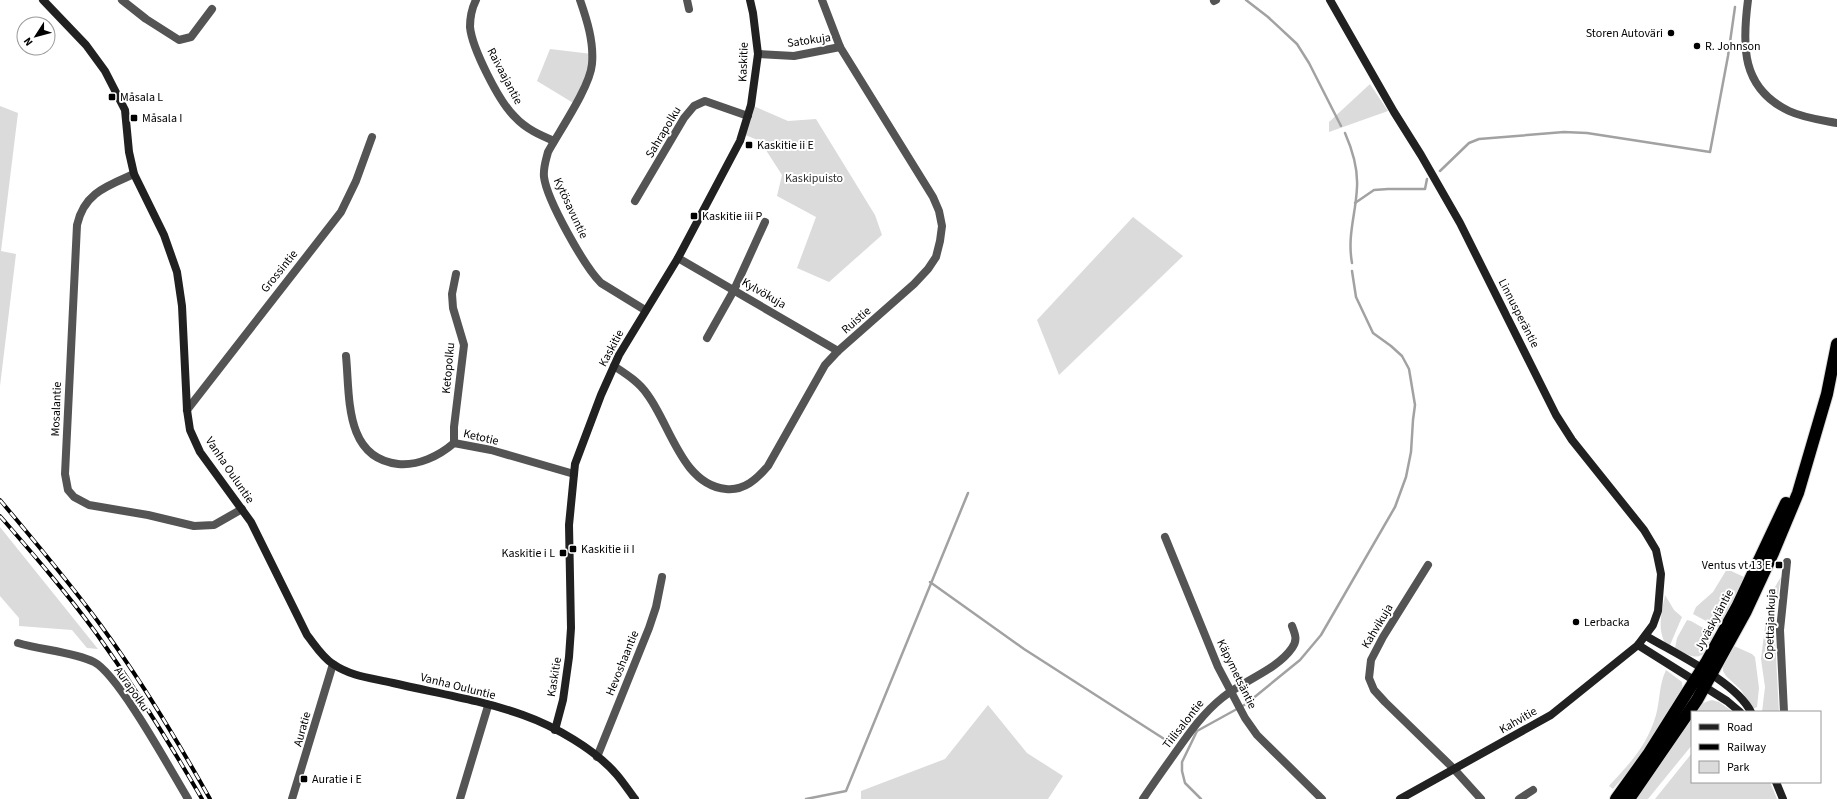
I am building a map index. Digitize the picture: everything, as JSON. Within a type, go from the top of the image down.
[{"type":"highway","name":"Jyväskyläntie","points":[[1629,799],[1658,759],[1707,672],[1746,611],[1783,531],[1798,493],[1827,394],[1837,344]]},
{"type":"highway","name":"Jyväskyläntie","points":[[1616,799],[1700,684]]},
{"type":"street","name":"Vanha Ouluntie","points":[[43,0],[86,45],[105,70],[125,110],[129,152],[134,174],[164,235],[177,272],[182,306],[187,410],[190,430],[200,452],[251,522],[308,635],[320,651],[334,664],[363,678],[391,682],[523,715],[555,730],[597,757],[616,774],[635,799]]},
{"type":"street","points":[[122,0],[146,19],[179,40],[191,37],[212,9]]},
{"type":"street","name":"Raivaajantie","points":[[476,0],[472,7],[470,25],[473,39],[500,97],[518,121],[534,132],[554,141]]},
{"type":"street","name":"Kytösavuntie","points":[[580,0],[591,42],[592,65],[588,82],[554,141],[545,163],[544,176],[546,187],[577,250],[588,268],[601,283],[645,310]]},
{"type":"street","points":[[687,0],[689,9]]},
{"type":"street","name":"Kaskitie","points":[[555,730],[563,700],[570,657],[571,628],[569,525],[575,464],[601,395],[614,366],[645,310],[678,258],[740,141],[748,116],[755,85],[758,54],[754,14],[750,0]]},
{"type":"street","name":"Ruistie","points":[[614,366],[638,384],[647,393],[692,470],[701,479],[711,485],[729,489],[740,488],[759,477],[768,466],[825,365],[838,351],[914,284],[928,269],[936,257],[942,226],[939,210],[933,197],[840,47],[822,0]]},
{"type":"street","name":"Linnusperäntie","points":[[1330,0],[1460,223],[1556,415],[1577,446],[1644,530],[1656,550],[1661,574],[1658,611],[1653,625],[1638,645]]},
{"type":"street","points":[[1748,0],[1744,46],[1746,60],[1757,83],[1776,104],[1790,112],[1806,117],[1837,123]]},
{"type":"street","name":"Satokuja","points":[[758,54],[794,56],[840,47]]},
{"type":"street","name":"Sahrapolku","points":[[635,201],[684,118],[694,106],[705,101],[748,116]]},
{"type":"street","name":"Grossintie","points":[[187,410],[341,212],[356,181],[372,137]]},
{"type":"street","name":"Mosalantie","points":[[134,174],[105,187],[88,201],[80,213],[77,225],[67,412],[66,483],[74,497],[89,505],[163,518],[194,526],[214,525],[242,509]]},
{"type":"street","points":[[707,338],[734,290],[765,222]]},
{"type":"street","name":"Kylvökuja","points":[[678,258],[838,351]]},
{"type":"street","name":"Ketopolku","points":[[454,443],[454,427],[464,345],[453,308],[452,294],[456,274]]},
{"type":"street","name":"Ketotie","points":[[346,356],[354,428],[367,451],[378,459],[392,463],[406,464],[420,462],[435,455],[454,443],[491,450],[574,474]]},
{"type":"street","name":"Käpymetsäntie","points":[[1165,537],[1218,667],[1245,718],[1258,735],[1322,799]]},
{"type":"street","name":"Opettajankuja","points":[[1784,711],[1780,630],[1787,562]]},
{"type":"street","name":"Kahvikuja","points":[[1428,566],[1374,654],[1371,660],[1369,678],[1374,690],[1385,702],[1453,768],[1481,799]]},
{"type":"street","name":"Hevoshaantie","points":[[597,757],[649,628],[656,607],[662,577]]},
{"type":"street","name":"Tiilisalontie","points":[[1143,799],[1196,723],[1216,703],[1230,692],[1268,668],[1291,650],[1296,643],[1292,626]]},
{"type":"street","points":[[1646,636],[1707,672],[1737,694],[1748,705],[1751,711]]},
{"type":"street","name":"Aurapolku","points":[[18,643],[36,649],[88,659],[102,668],[129,704],[188,799]]},
{"type":"street","points":[[1638,645],[1727,700],[1739,711]]},
{"type":"street","name":"Kahvitie","points":[[1400,799],[1453,768],[1494,748],[1551,715],[1638,645]]},
{"type":"street","name":"Auratie","points":[[292,799],[334,664]]},
{"type":"street","points":[[460,799],[488,706]]},
{"type":"street","points":[[1776,783],[1783,799]]},
{"type":"street","points":[[1518,799],[1533,790]]},
{"type":"green space","points":[[550,49],[592,54],[591,72],[575,104],[537,81]]},
{"type":"green space","points":[[1370,84],[1388,111],[1329,132],[1329,122]]},
{"type":"green space","name":"Kaskipuisto","points":[[751,105],[788,121],[816,119],[875,215],[882,235],[829,282],[797,268],[816,217],[777,196],[782,175],[760,141],[743,134]]},
{"type":"green space","points":[[0,106],[18,113],[1,251],[16,254],[0,386]]},
{"type":"green space","points":[[1133,217],[1183,256],[1059,375],[1037,320]]},
{"type":"green space","points":[[0,527],[98,649],[87,648],[72,630],[19,626],[19,618],[0,596]]},
{"type":"green space","points":[[1727,569],[1744,577],[1721,629],[1693,614],[1696,607],[1713,592]]},
{"type":"green space","points":[[1781,577],[1775,613],[1771,614],[1768,611],[1769,602]]},
{"type":"green space","points":[[1665,595],[1674,610],[1682,617],[1670,645],[1665,643],[1661,631],[1661,619]]},
{"type":"green space","points":[[1766,619],[1774,620],[1779,711],[1762,711],[1765,687],[1761,659]]},
{"type":"green space","points":[[1687,620],[1717,636],[1708,649],[1700,656],[1690,656],[1675,648],[1677,638]]},
{"type":"green space","points":[[1734,646],[1752,654],[1755,657],[1759,688],[1757,707],[1753,709],[1741,690],[1726,676],[1723,671],[1723,666]]},
{"type":"green space","points":[[1666,670],[1682,682],[1683,692],[1647,749],[1613,789],[1609,786],[1637,754],[1648,736],[1656,715],[1662,681]]},
{"type":"green space","points":[[1712,700],[1719,702],[1732,711],[1696,711],[1698,707]]},
{"type":"green space","points":[[988,705],[1027,753],[1063,776],[1048,799],[861,799],[861,791],[945,759]]},
{"type":"green space","points":[[1691,717],[1691,746],[1648,799],[1633,799]]},
{"type":"green space","points":[[1691,754],[1691,783],[1770,783],[1777,799],[1655,799]]},
{"type":"waterway","points":[[1246,0],[1268,17],[1297,44],[1309,63],[1341,126]]},
{"type":"waterway","points":[[1440,171],[1469,143],[1479,139],[1564,132],[1587,133],[1710,152],[1728,56],[1735,7]]},
{"type":"waterway","points":[[1345,133],[1357,174],[1356,197],[1352,225],[1352,263]]},
{"type":"waterway","points":[[1355,203],[1374,190],[1425,189],[1427,179]]},
{"type":"waterway","points":[[1201,799],[1185,783],[1182,771],[1182,762],[1197,731],[1246,704],[1300,660],[1321,635],[1395,507],[1406,477],[1411,452],[1415,405],[1409,369],[1402,356],[1373,333],[1356,297],[1352,271]]},
{"type":"waterway","points":[[806,799],[846,791],[968,493]]},
{"type":"waterway","points":[[930,582],[1024,649],[1172,744]]},
{"type":"railway","points":[[0,500],[65,579],[117,648],[159,712],[210,799]]},
{"type":"railway","points":[[0,516],[61,588],[96,633],[151,714],[202,799]]},
{"type":"place","name":"Storen Autoväri","points":[[1671,33]]},
{"type":"place","name":"R. Johnson","points":[[1697,46]]},
{"type":"place","name":"Måsala L","points":[[112,97]]},
{"type":"place","name":"Måsala I","points":[[134,118]]},
{"type":"place","name":"Kaskitie ii E","points":[[749,145]]},
{"type":"place","name":"Kaskitie iii P","points":[[694,216]]},
{"type":"place","name":"Kaskitie ii I","points":[[573,549]]},
{"type":"place","name":"Kaskitie i L","points":[[563,553]]},
{"type":"place","name":"Ventus vt 13 E","points":[[1779,565]]},
{"type":"place","name":"Lerbacka","points":[[1576,622]]},
{"type":"place","name":"Auratie i E","points":[[304,779]]}]
